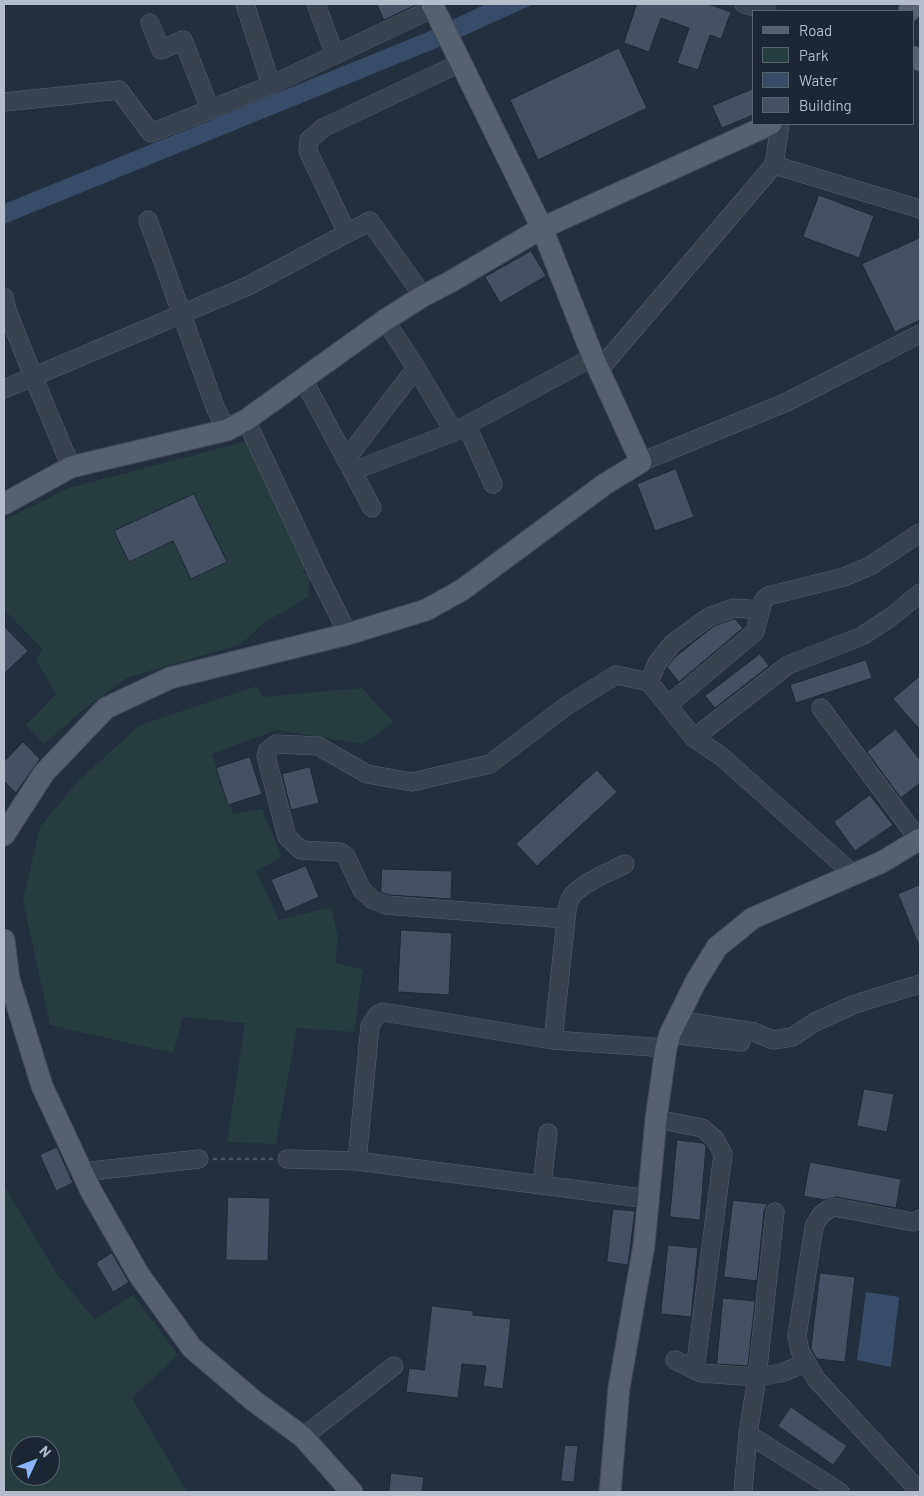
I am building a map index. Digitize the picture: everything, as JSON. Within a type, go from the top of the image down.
[{"type":"main road","points":[[4,835],[44,773],[106,708],[170,678],[348,634],[426,610],[462,590],[605,484],[641,462],[596,364],[542,228],[434,10]]},
{"type":"main road","points":[[4,504],[71,467],[227,430],[246,420],[385,320],[542,228],[769,125]]},
{"type":"main road","points":[[610,1492],[619,1388],[644,1245],[656,1119],[671,1034],[696,983],[717,947],[753,918],[882,862],[919,839]]},
{"type":"main road","points":[[4,940],[9,979],[42,1086],[91,1191],[140,1275],[192,1348],[254,1401],[303,1436],[352,1492]]},
{"type":"street","points":[[245,4],[271,85]]},
{"type":"street","points":[[316,4],[335,56]]},
{"type":"street","points":[[744,4],[764,10]]},
{"type":"street","points":[[4,102],[119,90],[151,133],[271,85],[434,10]]},
{"type":"street","points":[[150,23],[161,50],[183,40],[210,109]]},
{"type":"street","points":[[347,233],[308,151],[309,140],[323,128],[458,58]]},
{"type":"street","points":[[350,465],[461,429],[596,364],[774,165],[780,125]]},
{"type":"street","points":[[774,165],[920,208]]},
{"type":"street","points":[[148,220],[215,407],[227,430]]},
{"type":"street","points":[[4,389],[248,286],[370,221],[423,296]]},
{"type":"street","points":[[5,306],[71,467]]},
{"type":"street","points":[[385,320],[416,368],[461,429],[493,484]]},
{"type":"street","points":[[641,462],[787,402],[920,334]]},
{"type":"street","points":[[350,465],[416,368]]},
{"type":"street","points":[[303,379],[372,508]]},
{"type":"street","points":[[246,420],[348,634]]},
{"type":"street","points":[[668,705],[755,632],[763,601],[768,596],[844,577],[870,566],[920,533]]},
{"type":"street","points":[[694,738],[788,665],[862,636],[891,617],[920,593]]},
{"type":"street","points":[[649,682],[657,663],[673,643],[709,617],[734,608],[761,610]]},
{"type":"street","points":[[566,919],[386,905],[373,900],[362,890],[346,856],[340,852],[301,850],[287,837],[266,756],[268,750],[276,744],[318,746],[368,774],[412,782],[490,764],[566,706],[616,675],[649,682],[694,738],[721,756],[854,875]]},
{"type":"street","points":[[821,708],[919,839]]},
{"type":"street","points":[[553,1040],[568,902],[579,888],[625,864]]},
{"type":"street","points":[[357,1161],[370,1026],[377,1016],[383,1012],[553,1040],[754,1032],[773,1040],[792,1037],[814,1022],[855,1004],[920,984]]},
{"type":"street","points":[[671,1034],[770,1045]]},
{"type":"street","points":[[656,1119],[702,1128],[715,1139],[723,1154],[695,1370]]},
{"type":"street","points":[[542,1185],[548,1133]]},
{"type":"street","points":[[82,1172],[199,1159]]},
{"type":"street","points":[[287,1159],[357,1161],[649,1199]]},
{"type":"street","points":[[920,1219],[913,1222],[834,1207],[826,1210],[814,1226],[796,1336],[800,1351],[816,1379],[920,1492]]},
{"type":"street","points":[[743,1492],[748,1434],[757,1377],[775,1212]]},
{"type":"street","points":[[675,1360],[701,1373],[757,1377],[781,1373],[806,1363]]},
{"type":"street","points":[[303,1436],[394,1366]]},
{"type":"street","points":[[748,1434],[840,1492]]},
{"type":"path","points":[[199,1159],[287,1159]]},
{"type":"green space","points":[[251,440],[308,569],[301,572],[310,575],[308,597],[264,623],[241,644],[127,678],[85,708],[44,744],[26,725],[56,694],[36,660],[42,649],[4,609],[4,520],[69,488]]},
{"type":"green space","points":[[257,686],[262,697],[362,688],[393,722],[363,744],[276,730],[212,754],[233,814],[262,809],[282,857],[256,871],[279,920],[331,907],[338,936],[335,963],[363,970],[354,1032],[297,1028],[276,1144],[227,1142],[245,1023],[183,1017],[173,1053],[50,1025],[23,900],[40,827],[79,780],[140,725]]},
{"type":"green space","points":[[4,1186],[57,1274],[95,1320],[133,1295],[178,1355],[132,1398],[187,1492],[4,1492]]},
{"type":"water","points":[[486,4],[534,4],[439,47],[4,224],[4,204],[425,33]]},
{"type":"water","points":[[866,1292],[899,1297],[891,1367],[857,1360]]},
{"type":"building","points":[[377,4],[418,4],[384,20]]},
{"type":"building","points":[[637,4],[708,4],[731,12],[721,39],[710,35],[698,70],[677,63],[689,28],[661,18],[649,52],[624,43]]},
{"type":"building","points":[[619,48],[647,108],[538,160],[510,100]]},
{"type":"building","points":[[752,89],[752,115],[722,128],[712,106]]},
{"type":"building","points":[[819,195],[874,216],[859,258],[803,237]]},
{"type":"building","points":[[920,238],[920,320],[895,332],[862,264]]},
{"type":"building","points":[[531,251],[546,276],[500,303],[485,277]]},
{"type":"building","points":[[676,469],[694,517],[655,531],[637,484]]},
{"type":"building","points":[[194,494],[227,562],[191,579],[173,541],[129,562],[114,531]]},
{"type":"building","points":[[735,619],[743,628],[679,682],[667,667],[674,658],[714,626]]},
{"type":"building","points":[[4,626],[28,651],[4,674]]},
{"type":"building","points":[[760,654],[769,666],[715,708],[705,696]]},
{"type":"building","points":[[866,660],[872,678],[796,703],[790,685]]},
{"type":"building","points":[[920,676],[920,730],[893,699]]},
{"type":"building","points":[[896,729],[920,760],[920,783],[901,798],[867,752]]},
{"type":"building","points":[[23,742],[40,759],[16,793],[4,781],[4,762]]},
{"type":"building","points":[[250,757],[262,794],[228,805],[216,768]]},
{"type":"building","points":[[310,767],[319,803],[291,810],[282,774]]},
{"type":"building","points":[[597,770],[617,792],[537,866],[516,844]]},
{"type":"building","points":[[870,795],[893,825],[855,851],[834,822]]},
{"type":"building","points":[[306,866],[319,897],[285,912],[271,880]]},
{"type":"building","points":[[382,869],[452,871],[451,899],[388,895],[381,892]]},
{"type":"building","points":[[920,885],[920,948],[898,894]]},
{"type":"building","points":[[401,930],[452,933],[449,995],[398,992]]},
{"type":"building","points":[[864,1089],[894,1094],[887,1132],[857,1126]]},
{"type":"building","points":[[677,1140],[703,1143],[706,1146],[700,1220],[670,1217]]},
{"type":"building","points":[[57,1147],[73,1183],[56,1191],[40,1155]]},
{"type":"building","points":[[810,1162],[901,1179],[896,1208],[836,1197],[824,1200],[804,1196]]},
{"type":"building","points":[[228,1197],[270,1198],[268,1261],[226,1260]]},
{"type":"building","points":[[733,1200],[768,1204],[764,1211],[757,1281],[724,1277]]},
{"type":"building","points":[[613,1209],[635,1211],[628,1265],[607,1262]]},
{"type":"building","points":[[668,1245],[698,1248],[691,1317],[661,1314]]},
{"type":"building","points":[[112,1253],[129,1282],[113,1292],[96,1263]]},
{"type":"building","points":[[820,1273],[855,1277],[845,1362],[817,1359],[811,1349]]},
{"type":"building","points":[[723,1298],[755,1301],[748,1366],[717,1364]]},
{"type":"building","points":[[432,1306],[473,1311],[473,1315],[511,1319],[503,1389],[483,1386],[486,1366],[462,1364],[458,1398],[406,1392],[409,1368],[424,1370]]},
{"type":"building","points":[[791,1407],[847,1446],[833,1465],[778,1426]]},
{"type":"building","points":[[565,1445],[578,1446],[574,1482],[561,1481]]},
{"type":"building","points":[[391,1473],[424,1477],[422,1492],[389,1492]]}]
